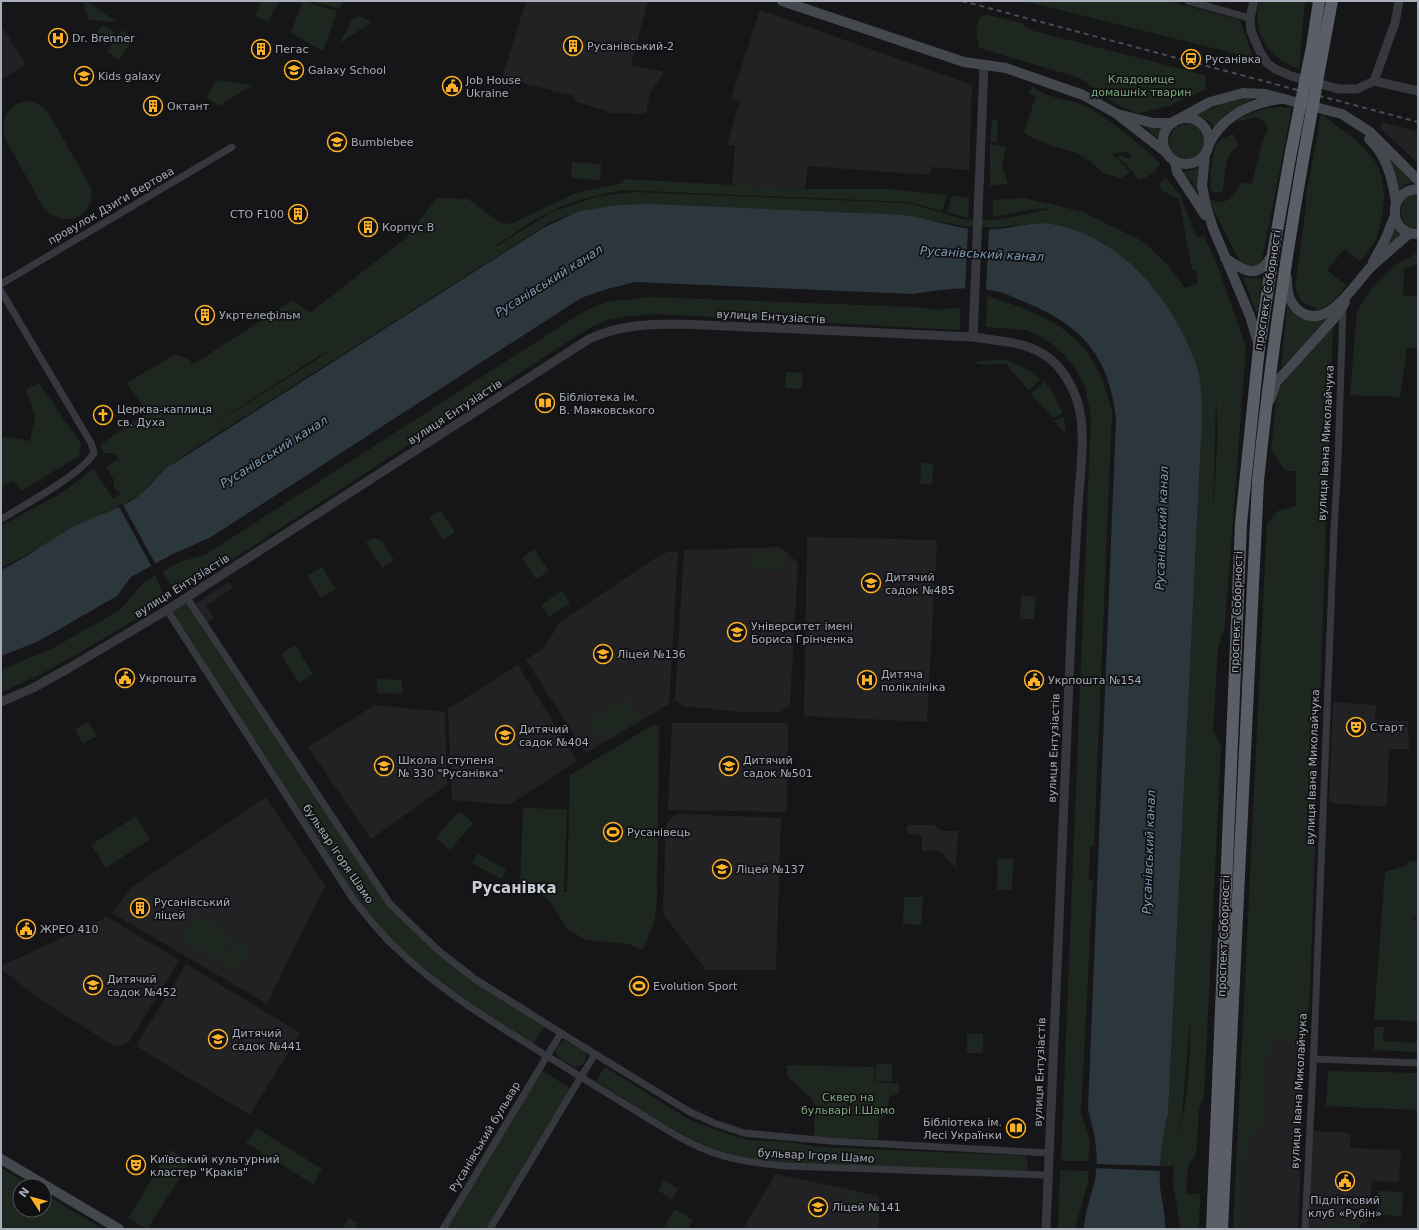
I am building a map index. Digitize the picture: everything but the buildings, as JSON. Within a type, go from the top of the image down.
[{"type":"highway","name":"проспект Соборності","points":[[1212,1229],[1241,523],[1259,348],[1273,254],[1291,152],[1317,48],[1332,1]]},
{"type":"highway","name":"проспект Соборності","points":[[1222,1229],[1258,488],[1265,415],[1289,240],[1304,154],[1317,48],[1318,3]]},
{"type":"main road","points":[[782,1],[964,62],[1006,68],[1083,95],[1117,114],[1175,161],[1188,164],[1194,163],[1205,155]]},
{"type":"main road","points":[[1167,153],[1164,147],[1165,134],[1176,121],[1210,102],[1243,93],[1258,92],[1342,114],[1370,132],[1418,180]]},
{"type":"main road","points":[[1212,228],[1202,193],[1205,155],[1209,144],[1219,128],[1229,118],[1245,108],[1257,103],[1284,99]]},
{"type":"main road","points":[[1330,111],[1358,129],[1371,140],[1383,157],[1387,167],[1396,203]]},
{"type":"main road","points":[[1117,114],[1153,123],[1194,120],[1201,124],[1209,136],[1209,144]]},
{"type":"main road","points":[[1175,161],[1177,172],[1212,228],[1226,258],[1250,316],[1259,348]]},
{"type":"main road","points":[[1396,203],[1406,192],[1418,189]]},
{"type":"main road","name":"вулиця Івана Миколайчука","points":[[1289,240],[1287,287],[1290,300],[1299,311],[1312,315],[1326,313],[1349,294],[1370,268],[1386,240],[1395,216],[1396,203]]},
{"type":"main road","points":[[1395,216],[1400,226],[1416,234]]},
{"type":"main road","name":"вулиця Івана Миколайчука","points":[[1370,268],[1416,234]]},
{"type":"main road","points":[[1226,258],[1250,272],[1259,271],[1268,263],[1273,254]]},
{"type":"main road","name":"вулиця Івана Миколайчука","points":[[1265,415],[1276,383],[1343,306],[1349,294]]},
{"type":"main road","points":[[1,1159],[119,1229]]},
{"type":"street","points":[[1188,1],[1250,18]]},
{"type":"street","points":[[1254,1],[1250,18],[1251,31],[1261,54],[1267,63],[1275,69],[1291,76],[1339,90],[1358,89],[1374,81],[1418,90]]},
{"type":"street","points":[[1374,81],[1391,35],[1399,1]]},
{"type":"street","points":[[974,337],[984,66]]},
{"type":"street","name":"провулок Дзиґи Вертова","points":[[1,284],[232,147]]},
{"type":"street","points":[[1,291],[91,443],[94,453],[82,467],[35,500],[1,519]]},
{"type":"street","name":"вулиця Івана Миколайчука","points":[[1305,1229],[1338,460],[1343,306]]},
{"type":"street","name":"вулиця Ентузіастів","points":[[1,702],[34,688],[187,598],[589,339],[607,331],[644,324],[681,324],[974,337],[1020,343],[1034,348],[1048,357],[1060,369],[1070,384],[1078,402],[1082,453],[1075,553],[1048,1153],[1046,1229]]},
{"type":"street","name":"бульвар Ігоря Шамо","points":[[187,598],[390,904],[439,951],[475,979],[690,1112],[714,1123],[744,1133],[830,1141],[1048,1153]]},
{"type":"street","name":"бульвар Ігоря Шамо","points":[[167,610],[352,899],[372,923],[416,966],[460,1001],[682,1139],[713,1153],[754,1163],[831,1169],[1048,1175]]},
{"type":"street","name":"Русанівський бульвар","points":[[443,1229],[561,1033]]},
{"type":"street","points":[[490,1229],[595,1054]]},
{"type":"street","points":[[1313,1059],[1418,1063]]},
{"type":"shaded area","points":[[526,1],[648,1],[631,65],[664,72],[650,93],[646,114],[612,113],[574,101],[574,96],[502,78]]},
{"type":"shaded area","points":[[760,10],[972,85],[969,170],[931,167],[930,175],[808,166],[805,189],[732,185],[735,146],[727,144],[740,101],[731,98]]},
{"type":"shaded area","points":[[1,25],[26,65],[1,80]]},
{"type":"shaded area","points":[[1382,122],[1418,132],[1418,163],[1381,129]]},
{"type":"shaded area","points":[[807,537],[937,540],[927,722],[804,716]]},
{"type":"shaded area","name":"Університет імені Бориса Грінченка","points":[[781,547],[798,563],[790,704],[781,712],[741,712],[683,706],[675,700],[684,550]]},
{"type":"shaded area","name":"Ліцей №136","points":[[668,552],[678,552],[669,704],[586,753],[526,660],[544,648],[560,622],[660,555]]},
{"type":"shaded area","points":[[229,582],[233,588],[206,606],[214,618],[204,625],[192,606]]},
{"type":"shaded area","name":"Дитячий садок №404","points":[[518,665],[577,761],[509,805],[452,800],[448,709]]},
{"type":"shaded area","points":[[1333,702],[1376,705],[1375,720],[1408,721],[1409,749],[1389,749],[1387,807],[1329,803]]},
{"type":"shaded area","name":"Школа І ступеня № 330 \"Русанівка\"","points":[[375,705],[445,712],[447,785],[371,839],[308,747]]},
{"type":"shaded area","name":"Дитячий садок №501","points":[[672,723],[788,723],[787,812],[668,810]]},
{"type":"shaded area","points":[[266,797],[325,886],[267,1004],[112,913],[132,887]]},
{"type":"shaded area","name":"Ліцей №137","points":[[680,814],[781,818],[776,970],[706,970],[663,914],[666,824],[672,817]]},
{"type":"shaded area","points":[[907,825],[933,825],[943,831],[958,831],[956,868],[942,853],[930,850],[922,852],[922,837],[919,835],[907,834]]},
{"type":"shaded area","name":"Дитячий садок №452","points":[[107,917],[179,960],[129,1042],[115,1047],[43,1001],[1,969],[1,966]]},
{"type":"shaded area","name":"Дитячий садок №441","points":[[186,964],[300,1033],[250,1115],[136,1046]]},
{"type":"shaded area","points":[[1273,1038],[1301,1040],[1306,1042],[1298,1229],[1239,1229],[1244,1169],[1249,1143],[1263,1123],[1265,1070]]},
{"type":"shaded area","points":[[1313,1131],[1351,1133],[1350,1148],[1401,1150],[1399,1182],[1372,1181],[1368,1222],[1360,1224],[1327,1223],[1326,1229],[1308,1229]]},
{"type":"shaded area","name":"Ліцей №141","points":[[776,1174],[879,1196],[879,1229],[743,1229]]},
{"type":"green space","points":[[83,1],[86,1],[117,22],[89,20]]},
{"type":"green space","points":[[262,1],[279,1],[268,22],[255,15]]},
{"type":"green space","points":[[303,1],[337,11],[323,51],[291,33]]},
{"type":"green space","points":[[311,1],[343,1],[340,9]]},
{"type":"green space","points":[[1013,1],[1169,1],[1240,20],[1253,58],[1033,3]]},
{"type":"green space","points":[[1260,1],[1305,1],[1299,69],[1279,59],[1264,43],[1260,34],[1258,23]]},
{"type":"green space","name":"Кладовище домашніх тварин","points":[[988,15],[1021,23],[1030,30],[1205,75],[1206,89],[1171,105],[1138,114],[1114,103],[1080,78],[979,48],[976,31],[977,23],[982,16]]},
{"type":"green space","points":[[359,16],[372,22],[340,43],[352,20]]},
{"type":"green space","points":[[102,25],[115,33],[106,46],[94,37]]},
{"type":"green space","points":[[122,30],[134,38],[119,60],[107,51]]},
{"type":"green space","points":[[217,80],[252,85],[219,106],[206,97]]},
{"type":"green space","points":[[1032,86],[1045,94],[1074,102],[1099,114],[1126,134],[1160,163],[1151,174],[1139,180],[1126,164],[1117,158],[1121,155],[1126,158],[1132,158],[1128,151],[1112,154],[1130,172],[1121,178],[1103,173],[1094,164],[1077,153],[1053,146],[1031,137],[1024,132],[1036,96],[1029,93]]},
{"type":"green space","points":[[1243,98],[1254,98],[1224,115],[1213,128],[1210,122],[1196,114],[1227,102]]},
{"type":"green space","points":[[28,101],[38,104],[48,112],[91,188],[91,198],[88,207],[84,213],[77,217],[70,219],[61,218],[52,215],[44,209],[5,138],[4,125],[7,113],[15,105]]},
{"type":"green space","points":[[1281,107],[1292,108],[1262,260],[1258,266],[1253,269],[1240,262],[1207,197],[1213,201],[1223,202],[1231,197],[1241,182],[1252,183],[1268,129],[1265,122],[1256,117],[1236,121],[1257,111]]},
{"type":"green space","points":[[1321,114],[1369,153],[1379,169],[1384,189],[1384,200],[1381,222],[1375,241],[1360,261],[1344,249],[1327,270],[1346,285],[1333,301],[1316,311],[1315,307],[1306,304],[1299,298],[1295,286],[1306,207],[1306,195]]},
{"type":"green space","points":[[992,120],[998,120],[997,143],[990,142]]},
{"type":"green space","points":[[1191,124],[1200,129],[1204,135],[1204,149],[1200,155],[1191,160],[1183,160],[1174,155],[1170,149],[1169,138],[1174,129],[1180,125]]},
{"type":"green space","points":[[1145,126],[1162,128],[1158,138]]},
{"type":"green space","points":[[1233,134],[1239,145],[1233,150],[1227,160],[1222,192],[1215,193],[1211,190],[1211,171],[1214,150],[1221,140]]},
{"type":"green space","points":[[990,144],[1006,147],[1002,165],[1008,184],[990,186]]},
{"type":"green space","points":[[1386,152],[1416,182],[1406,184],[1397,191]]},
{"type":"green space","points":[[572,162],[601,164],[600,180],[571,178]]},
{"type":"green space","points":[[1198,168],[1198,191],[1188,177],[1182,173]]},
{"type":"green space","points":[[1165,177],[1180,195],[1197,238],[1204,236],[1218,267],[1246,347],[1225,625],[1218,649],[1213,731],[1221,746],[1204,1095],[1199,1110],[1196,1155],[1188,1165],[1186,1194],[1200,1194],[1199,1229],[1181,1229],[1173,1186],[1174,1160],[1173,1166],[1160,1166],[1161,1144],[1168,1114],[1201,442],[1201,389],[1126,261],[1105,244],[1080,233],[1056,225],[1037,223],[982,229],[901,215],[652,204],[621,205],[579,211],[551,222],[187,453],[161,473],[140,495],[1,568],[1,526],[60,494],[93,469],[113,498],[121,494],[114,488],[114,480],[106,467],[118,459],[115,453],[104,453],[100,445],[147,412],[127,383],[174,355],[187,358],[193,364],[186,369],[293,300],[310,313],[407,237],[437,198],[468,199],[502,224],[513,223],[576,193],[619,184],[625,179],[805,189],[891,189],[947,195],[942,211],[909,202],[622,190],[579,200],[555,210],[530,223],[494,248],[552,212],[596,197],[632,192],[908,203],[963,219],[996,220],[1051,209],[1044,208],[993,217],[993,200],[1025,198],[1083,212],[1142,241],[1163,260],[1185,288],[1198,283],[1196,270],[1192,270],[1179,199],[1163,191],[1159,185]],"holes":[[[332,350],[196,436],[314,359]],[[1216,398],[1218,432],[1213,516]],[[1190,1022],[1188,1081],[1184,1111],[1177,1137],[1182,1114]]]},
{"type":"green space","points":[[1412,194],[1418,194],[1418,229],[1411,228],[1406,224],[1401,214],[1403,203]]},
{"type":"green space","points":[[952,196],[969,198],[968,218],[947,212]]},
{"type":"green space","points":[[1395,227],[1405,235],[1384,251]]},
{"type":"green space","points":[[1418,253],[1418,263],[1404,269],[1403,295],[1418,297],[1418,347],[1407,348],[1400,397],[1350,395],[1357,311],[1369,292],[1398,263]]},
{"type":"green space","points":[[1243,277],[1262,279],[1257,315]]},
{"type":"green space","points":[[987,296],[1033,312],[1052,322],[1069,334],[1083,348],[1095,365],[1105,386],[1112,412],[1094,845],[1090,846],[1089,880],[1093,880],[1081,1113],[1090,1141],[1088,1161],[1061,1161],[1091,416],[1085,387],[1076,370],[1065,355],[1040,336],[1026,330],[986,327]]},
{"type":"green space","points":[[651,297],[914,307],[937,310],[960,307],[960,330],[656,314],[607,320],[589,328],[176,596],[163,571],[183,561],[205,555],[586,310],[606,302]]},
{"type":"green space","points":[[1287,307],[1297,315],[1307,319],[1313,320],[1331,316],[1281,368]]},
{"type":"green space","points":[[1333,325],[1310,988],[1306,1042],[1301,1040],[1273,1038],[1265,1070],[1263,1123],[1249,1143],[1244,1169],[1239,1229],[1233,1229],[1267,523],[1278,511],[1296,506],[1296,471],[1285,471],[1271,449],[1277,392],[1293,367]]},
{"type":"green space","points":[[1006,360],[1032,372],[1040,379],[1029,391],[1006,364],[977,364],[977,361]]},
{"type":"green space","points":[[786,372],[803,373],[802,389],[785,388]]},
{"type":"green space","points":[[1044,382],[1050,388],[1063,413],[1053,418],[1031,394]]},
{"type":"green space","points":[[39,383],[81,444],[79,456],[21,491],[14,480],[1,487],[1,436],[30,441],[35,416],[26,389]]},
{"type":"green space","points":[[1064,417],[1066,434],[1054,421]]},
{"type":"green space","points":[[921,463],[933,464],[932,485],[920,484]]},
{"type":"green space","points":[[440,510],[455,532],[443,540],[429,518]]},
{"type":"green space","points":[[374,538],[382,541],[394,560],[382,568],[366,542]]},
{"type":"green space","points":[[534,549],[549,571],[536,579],[522,558]]},
{"type":"green space","points":[[750,552],[783,553],[782,571],[750,570]]},
{"type":"green space","points":[[322,567],[336,589],[321,598],[307,576]]},
{"type":"green space","points":[[155,575],[165,598],[135,615],[136,619],[70,658],[1,692],[1,670],[55,647],[120,610],[143,583]]},
{"type":"green space","points":[[562,591],[570,603],[549,617],[541,605]]},
{"type":"green space","points":[[1021,596],[1036,597],[1034,619],[1020,619]]},
{"type":"green space","points":[[187,598],[390,904],[439,951],[546,1025],[532,1046],[460,1001],[372,923],[167,610]]},
{"type":"green space","points":[[295,645],[313,674],[299,683],[281,654]]},
{"type":"green space","points":[[377,679],[402,680],[402,694],[377,693]]},
{"type":"green space","points":[[627,698],[640,719],[601,741],[589,721]]},
{"type":"green space","points":[[88,722],[97,736],[83,744],[75,730]]},
{"type":"green space","name":"Русанівець","points":[[653,725],[659,726],[657,899],[654,923],[643,950],[628,944],[586,940],[567,929],[552,904],[536,890],[520,889],[523,808],[567,809],[564,891],[557,891],[567,892],[570,775]]},
{"type":"green space","points":[[459,811],[473,823],[450,850],[436,838]]},
{"type":"green space","points":[[136,816],[150,839],[106,868],[91,845]]},
{"type":"green space","points":[[478,853],[506,870],[501,879],[472,863]]},
{"type":"green space","points":[[998,858],[1013,859],[1012,890],[997,890]]},
{"type":"green space","points":[[1409,861],[1418,861],[1418,918],[1413,918],[1418,924],[1418,1021],[1374,1019],[1385,872],[1408,865]]},
{"type":"green space","points":[[904,897],[923,897],[921,925],[903,924]]},
{"type":"green space","points":[[196,914],[233,936],[218,961],[181,940]]},
{"type":"green space","points":[[237,940],[251,949],[237,971],[223,962]]},
{"type":"green space","points":[[1374,1027],[1384,1027],[1383,1041],[1418,1043],[1418,1052],[1374,1050]]},
{"type":"green space","points":[[967,1034],[983,1034],[983,1053],[967,1053]]},
{"type":"green space","points":[[564,1040],[585,1052],[586,1059],[582,1065],[574,1067],[557,1055],[555,1052],[556,1048],[558,1044]]},
{"type":"green space","points":[[876,1064],[892,1064],[892,1081],[875,1081]]},
{"type":"green space","name":"Сквер на бульварі І.Шамо","points":[[787,1065],[875,1067],[874,1082],[899,1084],[899,1094],[890,1096],[886,1116],[879,1118],[878,1139],[814,1137],[815,1105],[810,1097],[787,1076]]},
{"type":"green space","points":[[605,1067],[690,1120],[747,1140],[791,1142],[819,1147],[1027,1156],[1028,1171],[786,1163],[731,1155],[713,1149],[683,1135],[653,1118],[596,1081]]},
{"type":"green space","points":[[539,1069],[573,1090],[490,1229],[443,1229]]},
{"type":"green space","points":[[1328,1071],[1418,1073],[1418,1110],[1326,1106]]},
{"type":"green space","points":[[256,1128],[322,1169],[313,1184],[246,1143]]},
{"type":"green space","points":[[170,1150],[190,1162],[147,1229],[128,1218]]},
{"type":"green space","points":[[1,1168],[18,1178],[12,1178],[12,1218],[52,1218],[52,1199],[103,1229],[1,1229]]},
{"type":"green space","points":[[1060,1170],[1089,1171],[1087,1185],[1075,1229],[1058,1229]]},
{"type":"green space","points":[[664,1180],[678,1189],[672,1200],[658,1190]]},
{"type":"green space","points":[[1378,1191],[1403,1192],[1402,1216],[1377,1215]]},
{"type":"green space","points":[[851,1192],[876,1207],[868,1220],[843,1204]]},
{"type":"green space","points":[[675,1209],[693,1220],[688,1229],[663,1229]]},
{"type":"green space","points":[[349,1218],[357,1223],[354,1229],[342,1229]]},
{"type":"green space","points":[[1327,1223],[1360,1224],[1360,1229],[1326,1229]]},
{"type":"water","name":"Русанівський канал","points":[[650,204],[903,215],[919,217],[957,227],[982,229],[999,229],[1042,223],[1056,225],[1081,232],[1103,243],[1124,258],[1142,275],[1158,294],[1173,316],[1185,338],[1195,361],[1199,376],[1202,398],[1202,421],[1168,1114],[1160,1167],[1160,1185],[1165,1218],[1165,1229],[1084,1229],[1097,1165],[1095,1137],[1088,1110],[1116,419],[1113,397],[1100,361],[1078,334],[1047,312],[1003,293],[975,288],[913,294],[635,282],[607,289],[581,298],[211,537],[171,555],[131,577],[117,596],[37,642],[1,656],[1,570],[75,526],[120,507],[137,497],[165,469],[543,228],[579,211],[617,205]]},
{"type":"pier","points":[[968,226],[989,227],[986,292],[965,291]]},
{"type":"pier","points":[[122,503],[156,565],[152,567],[118,505]]},
{"type":"pier","points":[[1093,1164],[1162,1166],[1162,1171],[1093,1168]]},
{"type":"railway","points":[[962,1],[1418,122]]},
{"type":"place","name":"Dr. Brenner","points":[[58,38]]},
{"type":"place","name":"Русанівський-2","points":[[573,46]]},
{"type":"place","name":"Пегас","points":[[261,49]]},
{"type":"place","name":"Русанівка","points":[[1191,59]]},
{"type":"place","name":"Galaxy School","points":[[294,70]]},
{"type":"place","name":"Kids galaxy","points":[[84,76]]},
{"type":"place","name":"Job House Ukraine","points":[[452,86]]},
{"type":"place","name":"Октант","points":[[153,106]]},
{"type":"place","name":"Bumblebee","points":[[337,142]]},
{"type":"place","name":"СТО F100","points":[[298,214]]},
{"type":"place","name":"Корпус В","points":[[368,227]]},
{"type":"place","name":"Укртелефільм","points":[[205,315]]},
{"type":"place","name":"Бібліотека ім. В. Маяковського","points":[[545,403]]},
{"type":"place","name":"Церква-каплиця св. Духа","points":[[103,415]]},
{"type":"place","name":"Дитячий садок №485","points":[[871,583]]},
{"type":"place","name":"Університет імені Бориса Грінченка","points":[[737,632]]},
{"type":"place","name":"Ліцей №136","points":[[603,654]]},
{"type":"place","name":"Укрпошта","points":[[125,678]]},
{"type":"place","name":"Дитяча поліклініка","points":[[867,680]]},
{"type":"place","name":"Укрпошта №154","points":[[1034,680]]},
{"type":"place","name":"Старт","points":[[1356,727]]},
{"type":"place","name":"Дитячий садок №404","points":[[505,735]]},
{"type":"place","name":"Школа І ступеня № 330 \"Русанівка\"","points":[[384,766]]},
{"type":"place","name":"Дитячий садок №501","points":[[729,766]]},
{"type":"place","name":"Русанівець","points":[[613,832]]},
{"type":"place","name":"Ліцей №137","points":[[722,869]]},
{"type":"place","name":"Русанівський ліцей","points":[[140,908]]},
{"type":"place","name":"ЖРЕО 410","points":[[26,929]]},
{"type":"place","name":"Дитячий садок №452","points":[[93,985]]},
{"type":"place","name":"Evolution Sport","points":[[639,986]]},
{"type":"place","name":"Дитячий садок №441","points":[[218,1039]]},
{"type":"place","name":"Бібліотека ім. Лесі Українки","points":[[1016,1128]]},
{"type":"place","name":"Київський культурний кластер \"Краків\"","points":[[136,1165]]},
{"type":"place","name":"Підлітковий клуб «Рубін»","points":[[1345,1181]]},
{"type":"place","name":"Ліцей №141","points":[[818,1207]]},
{"type":"district","name":"Русанівка","points":[[514,888]]}]
